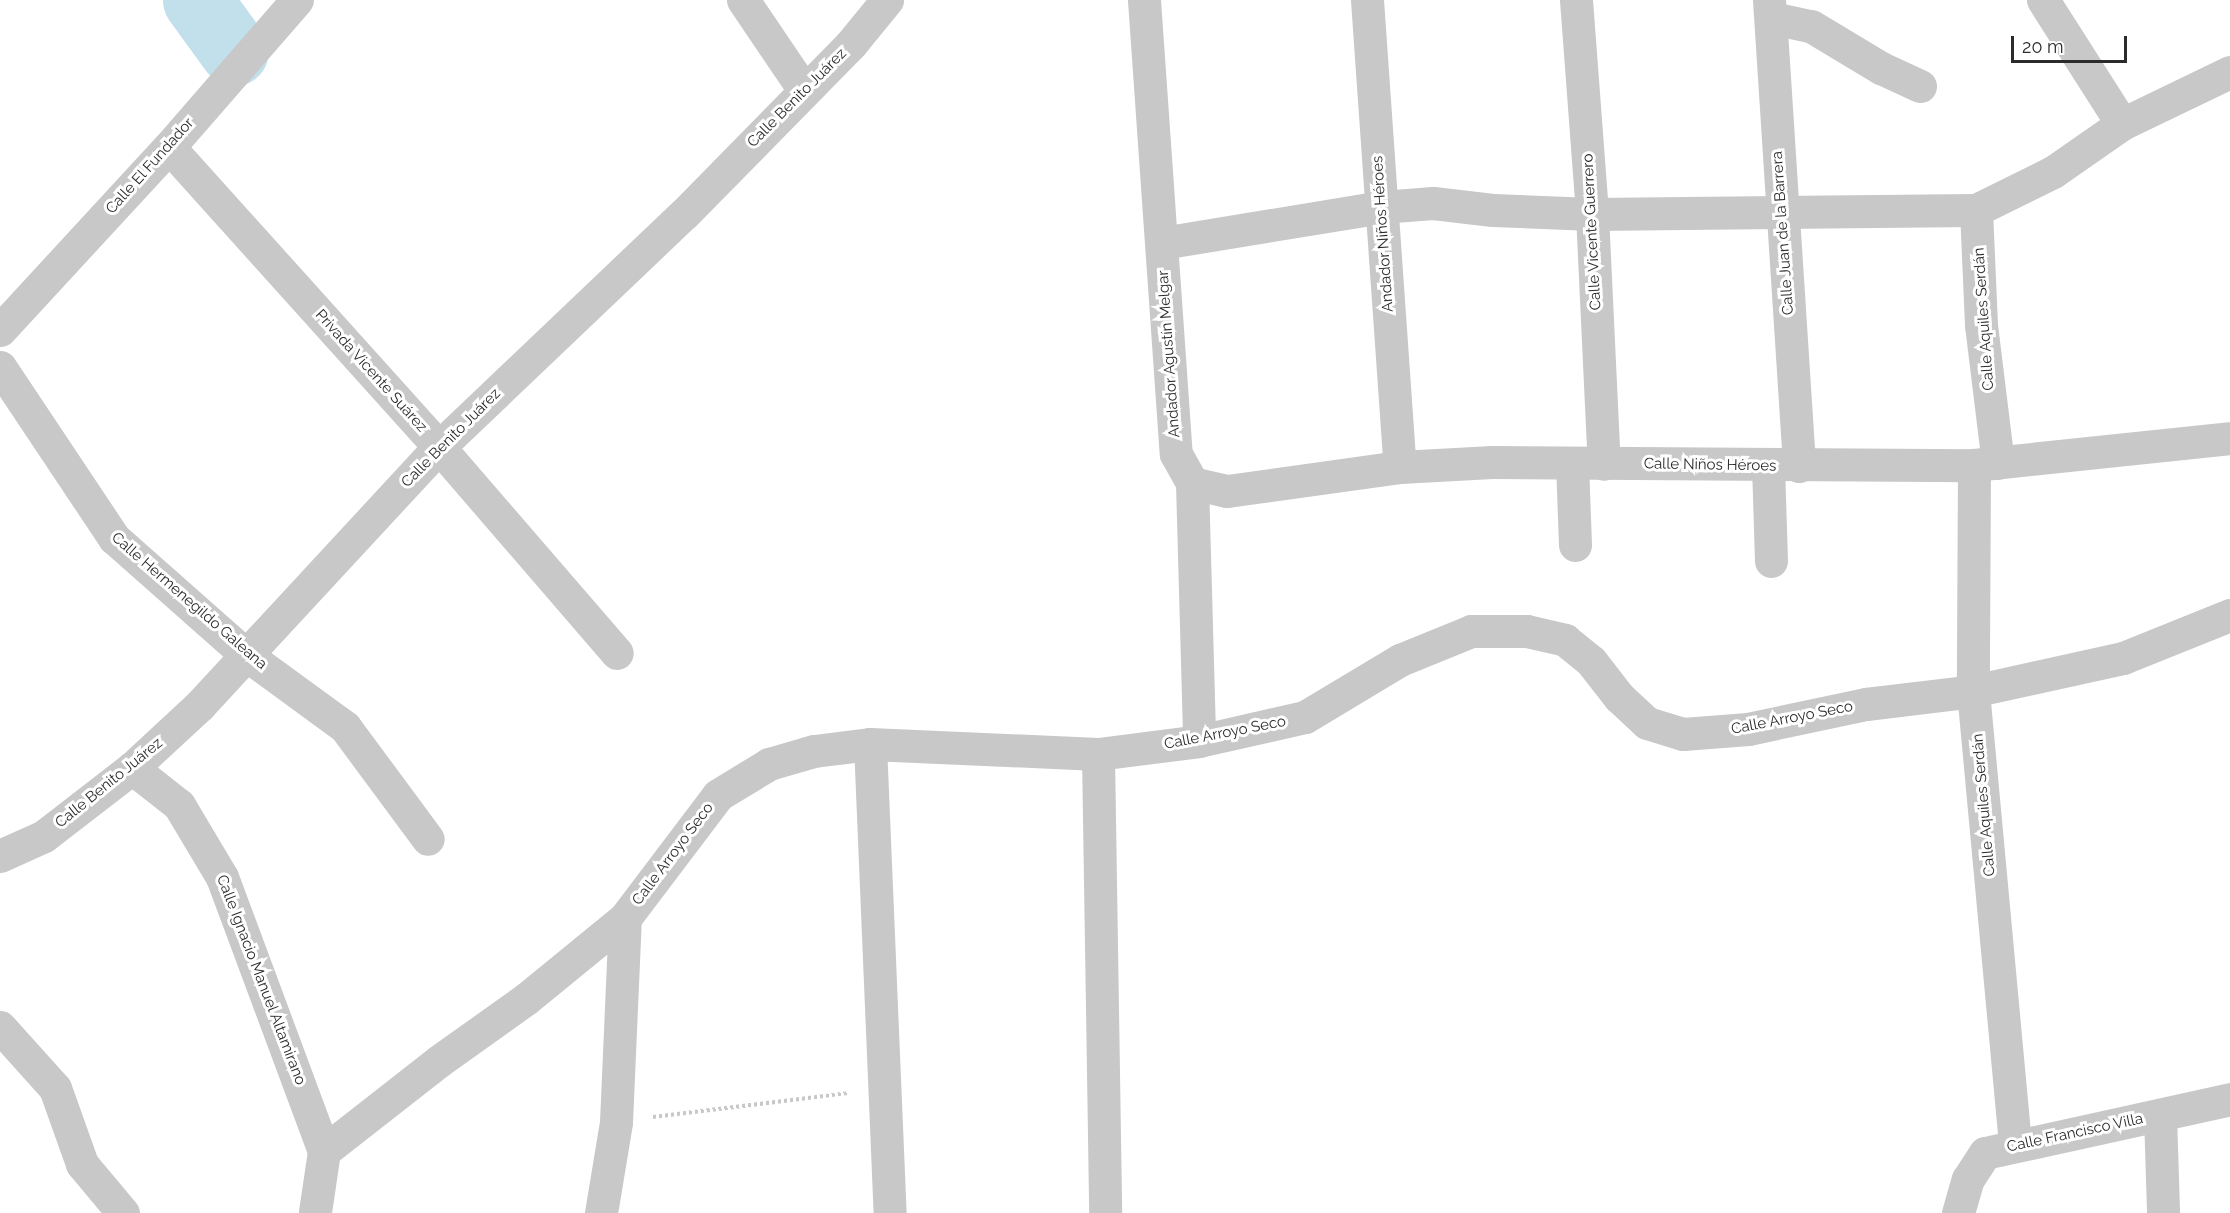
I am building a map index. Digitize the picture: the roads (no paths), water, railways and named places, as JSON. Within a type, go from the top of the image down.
[{"type":"street","name":"Calle El Fundador","points":[[0,330],[169,147],[297,0]]},
{"type":"street","points":[[743,0],[804,90]]},
{"type":"street","name":"Calle Benito Juárez","points":[[0,856],[44,836],[132,768],[200,705],[439,447],[684,214],[851,44],[887,0]]},
{"type":"street","name":"Andador Agustín Melgar","points":[[1144,0],[1176,454],[1192,483],[1199,741]]},
{"type":"street","name":"Andador Niños Héroes","points":[[1367,0],[1400,467]]},
{"type":"street","name":"Calle Vicente Guerrero","points":[[1576,0],[1592,214],[1604,464]]},
{"type":"street","points":[[2043,0],[2122,124]]},
{"type":"street","points":[[1771,9],[1810,26],[1881,68],[1920,86]]},
{"type":"street","name":"Calle Juan de la Barrera","points":[[1771,9],[1781,215],[1784,466],[1771,561]]},
{"type":"street","points":[[1162,243],[1381,207],[1433,203],[1493,210],[1592,214],[1781,215],[1976,210],[2053,172],[2122,124],[2230,72]]},
{"type":"street","name":"Privada Vicente Suárez","points":[[169,147],[439,447],[617,653]]},
{"type":"street","name":"Calle Aquiles Serdán","points":[[1976,210],[1986,464],[1973,691],[2015,1144]]},
{"type":"street","name":"Calle Hermenegildo Galeana","points":[[0,367],[114,538],[245,654],[345,727],[428,839]]},
{"type":"street","name":"Calle Niños Héroes","points":[[1192,483],[1227,491],[1400,467],[1492,462],[1784,466],[1986,464],[2230,438]]},
{"type":"street","points":[[1572,463],[1575,545]]},
{"type":"street","name":"Calle Arroyo Seco","points":[[324,1151],[439,1061],[526,999],[624,918],[718,795],[769,764],[814,751],[870,744],[1098,754],[1199,741],[1305,717],[1400,660],[1471,631],[1527,631],[1565,639],[1591,661],[1619,697],[1647,723],[1683,734],[1748,729],[1866,704],[1973,691],[2123,658],[2230,615]]},
{"type":"street","points":[[870,744],[886,1089],[885,1157],[890,1213]]},
{"type":"street","points":[[1098,754],[1105,1213]]},
{"type":"street","name":"Calle Ignacio Manuel Altamirano","points":[[132,768],[179,805],[222,877],[324,1151]]},
{"type":"street","points":[[601,1213],[616,1122],[624,918]]},
{"type":"street","points":[[0,1027],[55,1088],[82,1164],[123,1213]]},
{"type":"street","name":"Calle Francisco Villa","points":[[1958,1213],[1968,1179],[1985,1153],[2015,1144],[2230,1099]]},
{"type":"street","points":[[2160,1115],[2163,1213]]},
{"type":"street","points":[[315,1213],[324,1151]]},
{"type":"waterway","points":[[197,0],[234,51]]}]
